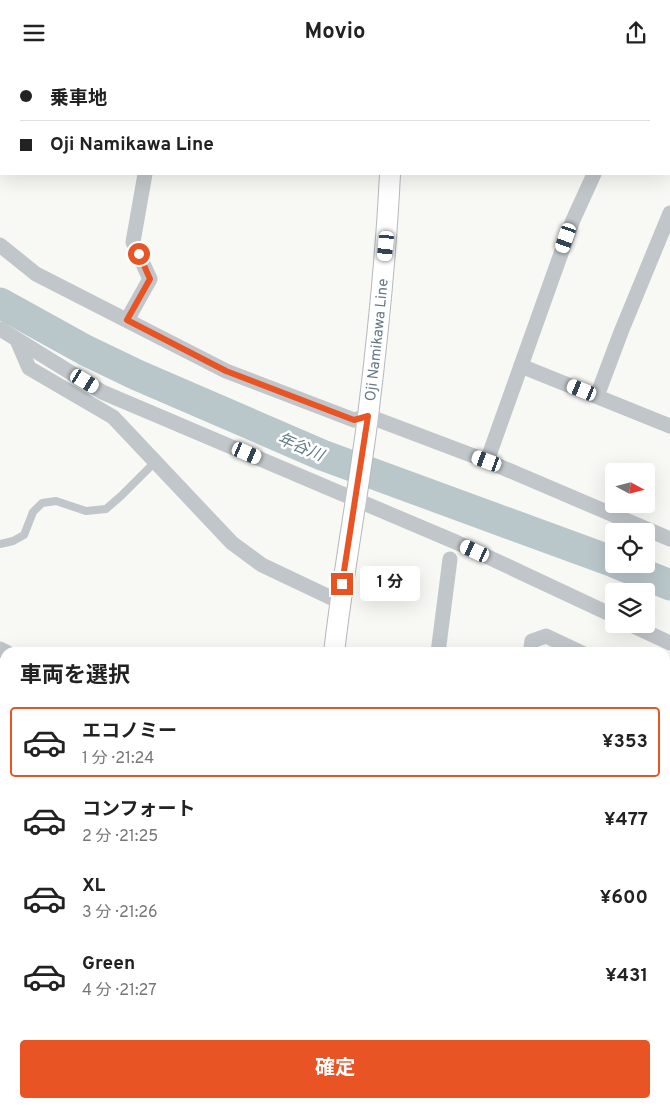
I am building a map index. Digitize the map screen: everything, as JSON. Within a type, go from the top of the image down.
[{"type":"main road","name":"Oji Namikawa Line","points":[[335,647],[367,425],[386,246],[390,175]]},
{"type":"street","points":[[127,320],[150,279],[134,242],[145,175]]},
{"type":"street","points":[[487,461],[572,220],[594,175]]},
{"type":"street","points":[[597,396],[670,213]]},
{"type":"street","points":[[0,245],[36,275],[226,371],[367,425],[487,461],[670,539]]},
{"type":"street","points":[[0,329],[102,392],[356,494],[605,612]]},
{"type":"street","points":[[17,340],[29,368],[112,417],[154,463],[240,549],[262,565],[340,601]]},
{"type":"street","points":[[521,366],[670,427]]},
{"type":"street","points":[[439,647],[450,559]]},
{"type":"street","points":[[648,633],[670,643]]},
{"type":"street","points":[[531,647],[532,641],[546,636],[569,647]]},
{"type":"lane","points":[[0,544],[24,535],[33,512],[42,503],[56,501],[86,511],[106,509],[154,463]]},
{"type":"waterway","name":"年谷川","points":[[0,303],[85,350],[137,375],[322,455],[605,559]]},
{"type":"waterway","name":"年谷川","points":[[640,573],[670,585]]},
{"type":"route","points":[[139,254],[150,279],[127,320],[226,371],[354,420],[368,416],[342,584]]}]
